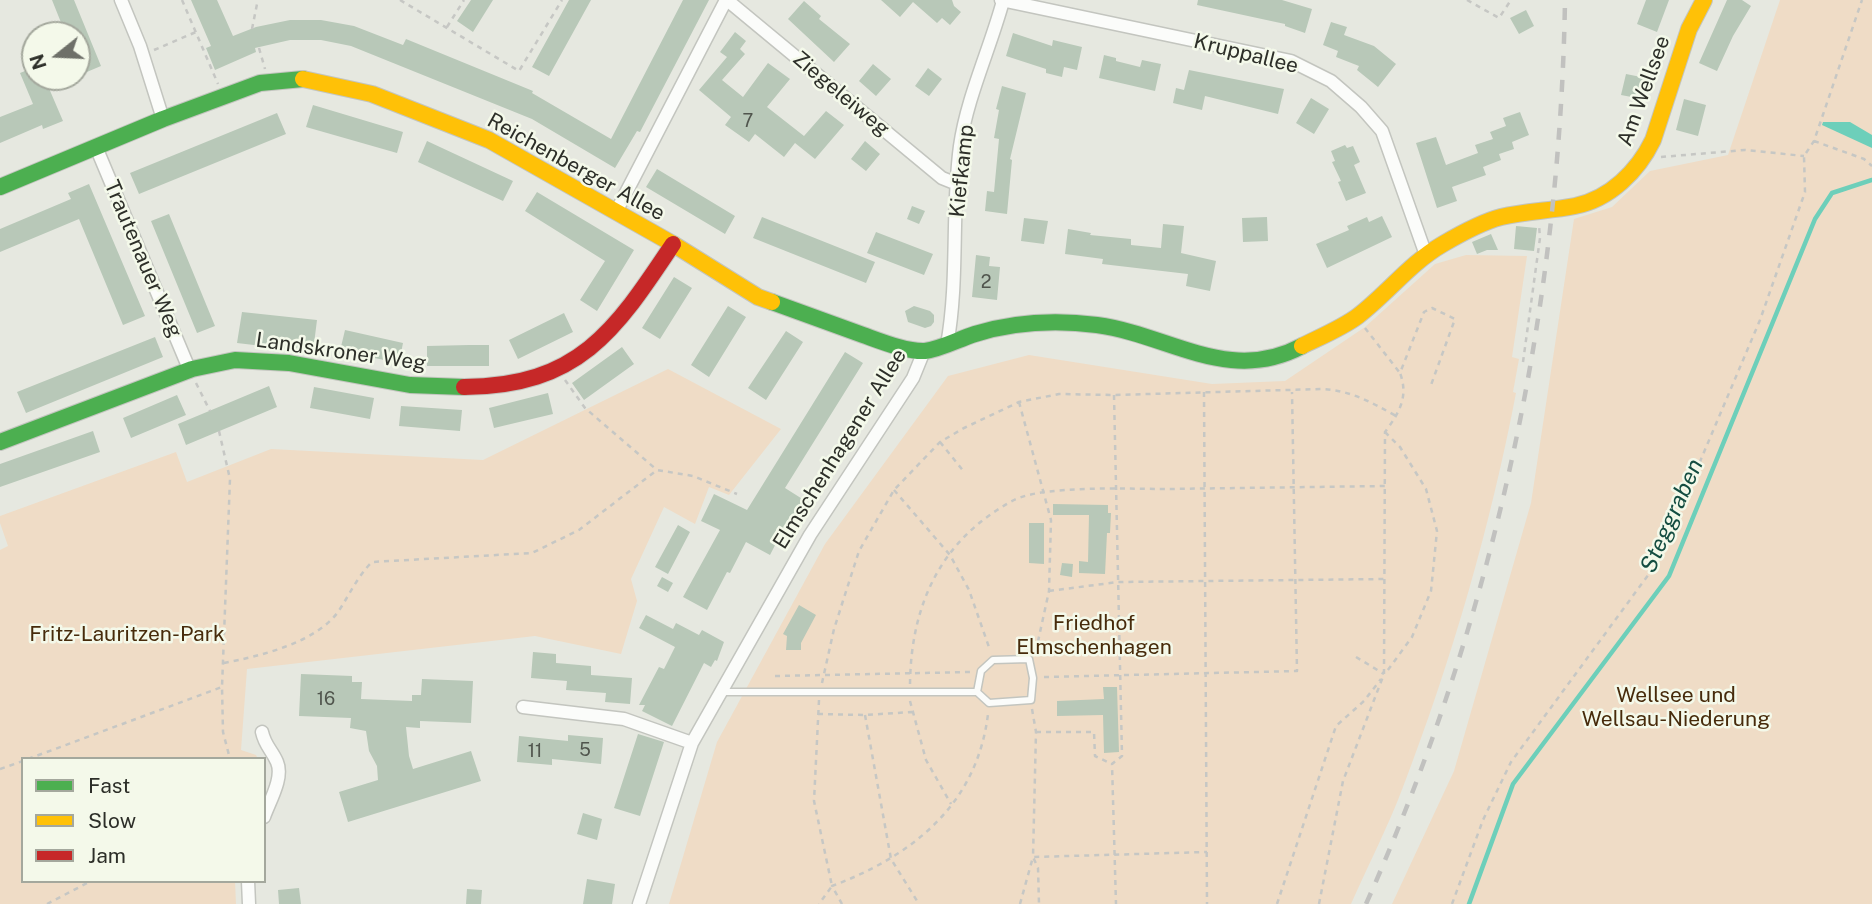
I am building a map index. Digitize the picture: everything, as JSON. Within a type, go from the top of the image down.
[{"type":"street","points":[[121,0],[143,55],[163,119]]},
{"type":"street","points":[[616,212],[727,0]]},
{"type":"street","name":"Ziegeleiweg","points":[[727,0],[942,178],[957,184]]},
{"type":"street","name":"Am Wellsee","points":[[1576,206],[1604,196],[1632,172],[1644,157],[1661,120],[1689,29],[1703,0]]},
{"type":"street","name":"Kiefkamp","points":[[947,345],[956,268],[960,144],[1002,1]]},
{"type":"street","name":"Kruppallee","points":[[1002,1],[1291,61],[1331,82],[1361,107],[1382,131],[1426,255]]},
{"type":"street","name":"Reichenberger Allee","points":[[0,187],[223,97],[268,82],[298,78],[372,94],[489,140],[673,244],[758,297],[892,345],[924,351]]},
{"type":"street","name":"Trautenauer Weg","points":[[96,147],[190,371]]},
{"type":"street","name":"Elmschenhagener Allee","points":[[639,904],[692,743],[810,536],[913,378],[924,351],[979,333],[1041,322],[1097,325],[1155,338],[1202,356],[1237,362],[1282,357],[1357,317],[1426,255],[1443,244],[1497,218],[1522,212],[1576,206]]},
{"type":"street","name":"Landskroner Weg","points":[[0,442],[190,371],[232,360],[263,360],[404,385],[489,388],[522,382],[557,370],[591,348],[620,320],[673,244]]},
{"type":"street","points":[[523,707],[624,719],[692,743]]},
{"type":"street","points":[[262,732],[265,745],[278,763],[279,776],[266,812]]},
{"type":"street","points":[[248,883],[249,904]]},
{"type":"lane","points":[[719,692],[977,692],[989,703],[1031,700],[1033,678],[1029,659],[993,660],[981,671],[977,692]]},
{"type":"path","points":[[182,0],[223,97]]},
{"type":"path","points":[[400,0],[519,71],[562,0]]},
{"type":"path","points":[[447,27],[464,0]]},
{"type":"path","points":[[1467,0],[1499,18],[1511,0]]},
{"type":"path","points":[[1452,904],[1483,820],[1511,762],[1657,563],[1764,307],[1805,192],[1804,156],[1814,141],[1862,0]]},
{"type":"path","points":[[251,29],[257,4]]},
{"type":"path","points":[[143,55],[195,32]]},
{"type":"path","points":[[259,48],[268,82]]},
{"type":"path","points":[[1814,141],[1864,159],[1872,166]]},
{"type":"path","points":[[1644,157],[1745,150],[1804,156]]},
{"type":"path","points":[[1522,212],[1524,223],[1539,224],[1540,238],[1523,362]]},
{"type":"path","points":[[1400,373],[1424,312],[1432,308],[1455,319],[1431,385]]},
{"type":"path","points":[[1319,904],[1343,781],[1384,674],[1385,432],[1404,400],[1405,386],[1400,373],[1367,329]]},
{"type":"path","points":[[557,370],[585,408],[657,471],[693,476],[737,494]]},
{"type":"path","points":[[190,371],[210,411]]},
{"type":"path","points":[[842,904],[832,886],[814,800],[820,693],[834,629],[859,551],[894,490],[940,442],[1019,402],[1059,394],[1340,390],[1363,397],[1396,416]]},
{"type":"path","points":[[1033,678],[1297,671],[1292,391]]},
{"type":"path","points":[[1204,392],[1207,904]]},
{"type":"path","points":[[1112,764],[1122,756],[1114,395]]},
{"type":"path","points":[[1019,402],[1051,520],[1049,591],[1037,646],[1029,659]]},
{"type":"path","points":[[219,431],[230,479],[222,687],[223,733],[229,757]]},
{"type":"path","points":[[1277,904],[1336,726],[1364,701],[1412,637],[1431,591],[1437,531],[1426,489],[1400,447],[1385,432]]},
{"type":"path","points":[[940,442],[965,473]]},
{"type":"path","points":[[224,663],[264,656],[317,631],[337,613],[358,576],[372,562],[532,553],[579,530],[657,471]]},
{"type":"path","points":[[951,804],[926,760],[912,712],[909,693],[910,649],[919,611],[932,578],[976,526],[1016,499],[1043,492],[1385,486]]},
{"type":"path","points":[[894,490],[950,555],[969,590],[993,660]]},
{"type":"path","points":[[1049,591],[1118,582],[1385,579]]},
{"type":"path","points":[[1356,657],[1384,674]]},
{"type":"path","points":[[775,676],[981,671]]},
{"type":"path","points":[[33,757],[222,687]]},
{"type":"path","points":[[1020,904],[1033,857],[1036,732],[1031,700]]},
{"type":"path","points":[[820,904],[832,886],[862,875],[925,836],[973,772],[986,727],[989,703]]},
{"type":"path","points":[[818,714],[912,712]]},
{"type":"path","points":[[864,715],[891,859],[919,904]]},
{"type":"path","points":[[1036,732],[1094,732],[1095,757],[1112,764]]},
{"type":"path","points":[[0,769],[21,762]]},
{"type":"path","points":[[1112,764],[1116,904]]},
{"type":"path","points":[[1033,857],[1207,852]]},
{"type":"path","points":[[1033,857],[1038,868],[1039,904]]},
{"type":"path","points":[[47,904],[87,883]]},
{"type":"green space","name":"Wellsee und Wellsau-Niederung","points":[[1780,0],[1872,0],[1872,904],[1392,904],[1454,771],[1531,503],[1574,219],[1612,207],[1650,171],[1728,155]]},
{"type":"green space","name":"Friedhof Elmschenhagen","points":[[1466,255],[1527,256],[1512,357],[1519,359],[1513,392],[1516,393],[1482,543],[1438,690],[1403,787],[1351,904],[669,904],[717,742],[825,544],[948,376],[1029,355],[1212,384],[1285,381],[1365,327],[1435,264]]},
{"type":"green space","name":"Fritz-Lauritzen-Park","points":[[668,369],[781,429],[729,495],[709,487],[695,524],[664,507],[631,579],[637,601],[621,654],[535,636],[247,669],[241,750],[257,757],[21,757],[21,883],[235,883],[236,904],[0,904],[0,550],[8,546],[0,516],[176,452],[187,482],[271,449],[483,460]]},
{"type":"shaded area","points":[[1823,122],[1850,122],[1872,135],[1872,148],[1822,125]]},
{"type":"building","points":[[52,0],[74,0],[83,21],[60,21]]},
{"type":"building","points":[[191,0],[217,0],[233,36],[256,27],[290,20],[321,20],[354,26],[403,45],[406,39],[533,91],[532,93],[611,139],[683,0],[709,0],[640,132],[637,131],[615,168],[532,119],[351,46],[321,40],[290,40],[255,48],[256,52],[215,70],[206,48],[211,46]]},
{"type":"building","points":[[471,0],[493,0],[473,32],[457,21]]},
{"type":"building","points":[[569,0],[591,0],[549,76],[532,67]]},
{"type":"building","points":[[881,0],[952,0],[961,12],[950,25],[942,18],[937,23],[913,2],[900,17]]},
{"type":"building","points":[[1198,0],[1282,0],[1312,9],[1305,33],[1285,24],[1197,5]]},
{"type":"building","points":[[1646,0],[1669,0],[1657,32],[1637,24]]},
{"type":"building","points":[[1727,0],[1742,0],[1751,6],[1717,71],[1699,63]]},
{"type":"building","points":[[804,1],[821,16],[819,19],[850,44],[834,62],[788,19]]},
{"type":"building","points":[[1526,10],[1534,26],[1519,34],[1510,18]]},
{"type":"building","points":[[1331,22],[1347,27],[1344,35],[1374,46],[1396,64],[1378,87],[1357,70],[1359,66],[1336,57],[1338,51],[1323,45]]},
{"type":"building","points":[[735,32],[746,41],[740,49],[745,54],[722,80],[743,97],[768,63],[790,79],[767,107],[804,136],[826,111],[844,125],[815,159],[795,143],[784,157],[755,134],[749,142],[725,125],[731,117],[699,90],[727,57],[720,52]]},
{"type":"building","points":[[1013,33],[1052,46],[1053,40],[1082,47],[1077,70],[1064,67],[1062,77],[1006,56]]},
{"type":"building","points":[[91,42],[101,66],[91,70]]},
{"type":"building","points":[[1104,55],[1140,67],[1142,60],[1161,64],[1155,91],[1099,78]]},
{"type":"building","points":[[873,64],[891,79],[876,96],[859,81]]},
{"type":"building","points":[[928,68],[942,79],[929,96],[915,86]]},
{"type":"building","points":[[1189,70],[1284,89],[1278,114],[1205,96],[1202,110],[1173,103],[1176,88],[1184,90]]},
{"type":"building","points":[[1626,74],[1646,78],[1642,99],[1621,95]]},
{"type":"building","points":[[1002,86],[1026,93],[1010,159],[1007,214],[985,211],[987,191],[994,192],[999,139],[994,138],[999,110],[996,109]]},
{"type":"building","points":[[28,91],[50,91],[63,121],[43,129],[42,125],[0,143],[0,117],[33,104]]},
{"type":"building","points":[[1311,98],[1329,109],[1314,134],[1296,123]]},
{"type":"building","points":[[1684,99],[1706,105],[1698,136],[1676,130]]},
{"type":"building","points":[[313,105],[403,132],[397,153],[306,127]]},
{"type":"building","points":[[1520,112],[1529,135],[1512,142],[1514,149],[1499,154],[1501,160],[1483,167],[1486,175],[1452,187],[1457,201],[1437,208],[1416,143],[1436,137],[1446,165],[1478,153],[1475,145],[1493,139],[1490,132],[1506,126],[1503,118]]},
{"type":"building","points":[[277,113],[286,134],[139,194],[130,173]]},
{"type":"building","points":[[427,141],[513,181],[503,201],[418,162]]},
{"type":"building","points":[[865,141],[880,154],[866,171],[851,159]]},
{"type":"building","points":[[1345,145],[1347,148],[1353,146],[1360,162],[1354,165],[1366,193],[1346,201],[1332,162],[1335,161],[1331,151]]},
{"type":"building","points":[[657,169],[735,216],[725,234],[646,187]]},
{"type":"building","points":[[89,184],[145,316],[123,325],[79,219],[0,252],[0,229],[71,199],[68,193]]},
{"type":"building","points":[[537,192],[634,250],[597,311],[580,300],[605,261],[525,211]]},
{"type":"building","points":[[912,206],[925,211],[919,224],[907,219]]},
{"type":"building","points":[[169,214],[215,326],[197,333],[151,221]]},
{"type":"building","points":[[1382,216],[1392,237],[1327,268],[1316,244],[1349,230],[1347,226],[1367,217],[1369,222]]},
{"type":"building","points":[[762,217],[875,262],[866,283],[753,238]]},
{"type":"building","points":[[1267,217],[1268,241],[1243,242],[1242,218]]},
{"type":"building","points":[[1024,218],[1048,221],[1044,244],[1021,241]]},
{"type":"building","points":[[1163,224],[1184,226],[1181,253],[1216,261],[1210,291],[1186,286],[1188,274],[1102,264],[1103,259],[1065,254],[1068,229],[1091,233],[1090,235],[1131,239],[1131,245],[1161,248]]},
{"type":"building","points":[[1516,226],[1537,228],[1534,251],[1514,249]]},
{"type":"building","points":[[876,232],[933,254],[924,275],[867,253]]},
{"type":"building","points":[[1491,234],[1498,250],[1477,254],[1472,242]]},
{"type":"building","points":[[976,255],[990,257],[989,266],[1000,267],[997,300],[972,297]]},
{"type":"building","points":[[674,277],[692,288],[660,339],[642,328]]},
{"type":"building","points":[[728,306],[746,317],[709,377],[691,365]]},
{"type":"building","points":[[914,306],[934,315],[931,326],[925,328],[908,322],[905,311]]},
{"type":"building","points":[[242,312],[317,320],[313,352],[237,343]]},
{"type":"building","points":[[564,313],[573,332],[518,359],[509,340]]},
{"type":"building","points":[[345,330],[403,343],[399,363],[340,351]]},
{"type":"building","points":[[786,331],[803,342],[766,400],[748,388]]},
{"type":"building","points":[[155,337],[163,357],[26,413],[17,392]]},
{"type":"building","points":[[489,345],[489,366],[427,366],[427,346]]},
{"type":"building","points":[[622,347],[634,364],[584,400],[572,383]]},
{"type":"building","points":[[845,352],[863,363],[785,488],[804,500],[793,518],[790,516],[770,555],[746,542],[707,610],[683,597],[720,530],[701,521],[714,494],[747,510]]},
{"type":"building","points":[[269,386],[277,407],[186,445],[178,424]]},
{"type":"building","points":[[314,387],[374,398],[370,419],[310,408]]},
{"type":"building","points":[[548,393],[553,414],[494,428],[489,408]]},
{"type":"building","points":[[177,395],[186,415],[131,438],[123,418]]},
{"type":"building","points":[[401,406],[462,410],[460,431],[399,426]]},
{"type":"building","points":[[93,431],[100,452],[0,487],[0,464]]},
{"type":"building","points":[[1053,504],[1108,505],[1108,513],[1111,513],[1105,574],[1079,573],[1079,561],[1088,562],[1089,515],[1053,515]]},
{"type":"building","points":[[1029,523],[1044,523],[1044,564],[1029,563]]},
{"type":"building","points":[[678,525],[690,532],[668,574],[655,567]]},
{"type":"building","points":[[1062,563],[1073,564],[1072,577],[1060,575]]},
{"type":"building","points":[[662,577],[673,583],[668,592],[657,586]]},
{"type":"building","points":[[799,605],[816,615],[801,643],[801,650],[786,650],[787,636],[783,634]]},
{"type":"building","points":[[646,615],[673,629],[676,623],[699,635],[702,630],[724,642],[717,661],[715,660],[711,667],[704,663],[672,726],[642,711],[645,705],[639,705],[659,667],[664,669],[675,647],[639,628]]},
{"type":"building","points":[[533,652],[556,654],[556,663],[591,666],[591,675],[632,678],[630,704],[605,702],[606,693],[566,690],[567,681],[531,678]]},
{"type":"building","points":[[301,674],[352,676],[352,682],[362,682],[361,699],[412,701],[412,695],[421,695],[422,679],[473,681],[471,723],[420,721],[420,728],[406,727],[413,769],[471,751],[481,781],[348,822],[339,792],[378,780],[377,766],[369,751],[366,731],[350,728],[351,718],[299,716]]},
{"type":"building","points":[[1103,687],[1117,687],[1119,752],[1104,753],[1103,715],[1057,716],[1057,701],[1104,699]]},
{"type":"building","points":[[638,734],[664,742],[640,816],[614,808]]},
{"type":"building","points":[[568,735],[603,738],[601,764],[552,759],[552,765],[517,762],[519,736],[568,741]]},
{"type":"building","points":[[583,813],[602,819],[597,840],[577,834]]},
{"type":"building","points":[[587,879],[615,884],[612,904],[583,904]]},
{"type":"building","points":[[299,888],[301,904],[279,904],[278,890]]},
{"type":"building","points":[[467,889],[482,890],[481,904],[466,904]]},
{"type":"waterway","name":"Steggraben","points":[[1469,904],[1513,784],[1669,576],[1815,219],[1832,193],[1872,180]]},
{"type":"railway","points":[[1366,904],[1411,796],[1450,687],[1483,575],[1511,462],[1533,348],[1550,233],[1560,116],[1565,0]]},
{"type":"traffic: fast","points":[[0,187],[163,119],[260,83],[303,79]]},
{"type":"traffic: fast","points":[[772,302],[885,343],[918,351],[937,348],[990,330],[1051,322],[1124,330],[1224,359],[1249,361],[1275,357],[1302,346]]},
{"type":"traffic: fast","points":[[0,442],[192,369],[235,360],[289,363],[410,385],[464,387]]},
{"type":"traffic: slow","points":[[1302,346],[1358,316],[1420,260],[1464,232],[1501,217],[1566,208],[1588,202],[1622,182],[1653,140],[1689,29],[1704,0]]},
{"type":"traffic: slow","points":[[303,79],[372,94],[489,140],[673,244],[758,297],[772,302]]},
{"type":"traffic: jam","points":[[464,387],[504,384],[537,376],[565,364],[590,348],[632,303],[673,244]]}]
